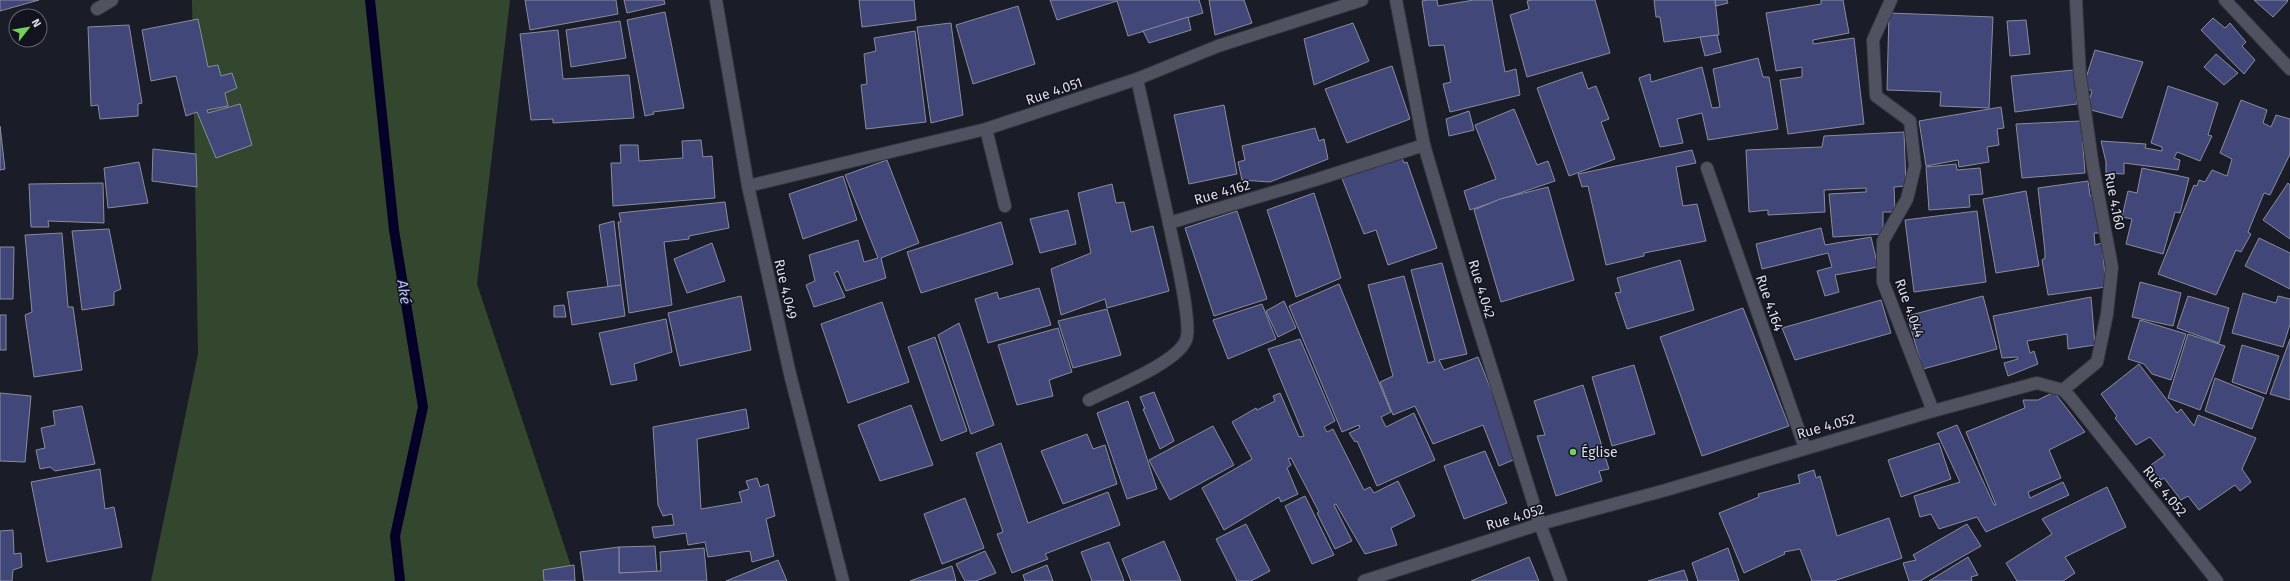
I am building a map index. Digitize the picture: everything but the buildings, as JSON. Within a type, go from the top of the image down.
[{"type":"street","points":[[97,9],[112,0]]},
{"type":"street","name":"Rue 4.049","points":[[716,0],[748,186],[790,374],[842,581]]},
{"type":"street","name":"Rue 4.051","points":[[748,186],[986,129],[1137,79],[1218,46],[1362,0]]},
{"type":"street","name":"Rue 4.042","points":[[1396,0],[1424,145],[1462,278],[1540,524],[1561,581]]},
{"type":"street","name":"Rue 4.044","points":[[1891,0],[1873,40],[1876,96],[1910,121],[1915,166],[1907,199],[1883,241],[1883,282],[1933,411]]},
{"type":"street","name":"Rue 4.160","points":[[2063,390],[2097,362],[2107,314],[2112,267],[2093,167],[2080,76],[2076,0]]},
{"type":"street","points":[[2225,0],[2290,69]]},
{"type":"street","points":[[1089,400],[1156,366],[1174,355],[1187,339],[1187,318],[1170,222],[1137,79]]},
{"type":"street","points":[[986,129],[1005,206]]},
{"type":"street","name":"Rue 4.162","points":[[1170,222],[1315,180],[1424,145]]},
{"type":"street","name":"Rue 4.164","points":[[1707,168],[1805,448]]},
{"type":"street","name":"Rue 4.052","points":[[1364,581],[1540,524],[1666,490],[1805,448],[2036,383],[2063,390],[2217,581]]},
{"type":"green space","points":[[192,0],[510,0],[477,284],[576,581],[151,581],[198,354]]},
{"type":"waterway","name":"Aké","points":[[370,0],[394,230],[423,407],[395,536],[400,581]]},
{"type":"place","name":"Église","points":[[1573,452]]}]
